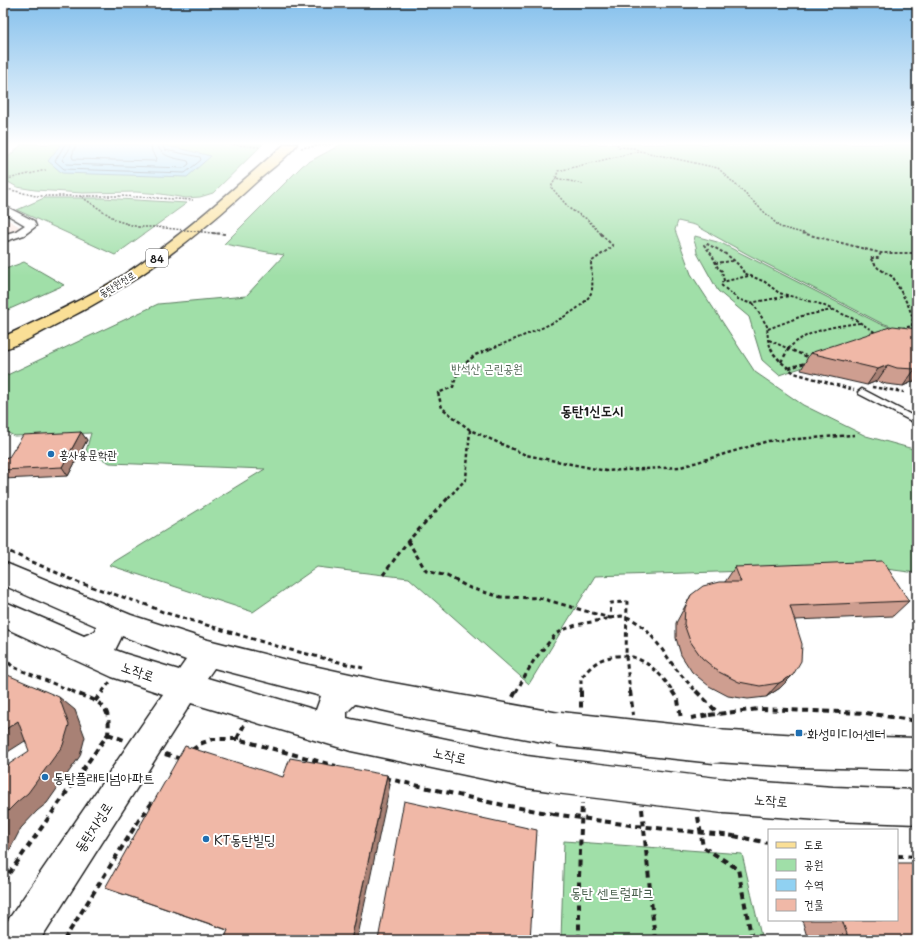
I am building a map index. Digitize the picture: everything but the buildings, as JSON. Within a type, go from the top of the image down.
[{"type":"main road","name":"동탄원천로","points":[[3,344],[89,301],[142,269],[189,233],[243,188]]},
{"type":"main road","name":"동탄원천로","points":[[16,322],[84,289],[126,265],[152,247]]},
{"type":"street","points":[[3,208],[30,223],[31,226],[20,233],[3,239]]},
{"type":"street","points":[[3,573],[108,618],[207,653],[357,678],[468,714],[559,729],[715,746],[801,751],[917,754]]},
{"type":"street","name":"노작로","points":[[3,614],[122,667],[185,687],[335,730],[519,770],[724,796],[833,804],[917,807]]},
{"type":"street","points":[[84,649],[99,646],[109,638],[111,628],[108,618]]},
{"type":"street","name":"동탄지성로","points":[[18,940],[207,653]]},
{"type":"street","points":[[335,730],[331,708],[357,678]]},
{"type":"lane","points":[[859,391],[917,421]]},
{"type":"path","points":[[3,188],[36,196],[120,196],[193,200]]},
{"type":"path","points":[[551,188],[570,209],[587,219],[613,246],[591,262],[592,292],[583,304],[557,321],[475,355],[458,370],[453,387],[438,393],[442,408],[470,430],[526,455],[606,471],[681,467],[768,441],[854,435]]},
{"type":"path","points":[[739,188],[780,227],[881,253],[917,253]]},
{"type":"path","points":[[80,196],[118,221],[138,227],[156,227],[225,234]]},
{"type":"path","points":[[789,296],[753,303],[738,299],[721,285],[724,281],[722,271],[716,267],[712,255],[704,245],[707,244],[718,247],[728,254],[733,261],[741,266],[744,273],[765,282],[779,293],[820,304],[860,323],[876,333]]},
{"type":"path","points":[[881,253],[878,258],[870,258],[878,268],[892,277],[908,305],[913,318],[912,326],[902,328]]},
{"type":"path","points":[[715,264],[733,261]]},
{"type":"path","points":[[724,281],[748,276]]},
{"type":"path","points":[[753,303],[765,321],[768,329],[768,340],[773,353],[794,373],[859,391],[875,386],[904,392]]},
{"type":"path","points":[[768,329],[802,316],[833,310]]},
{"type":"path","points":[[781,362],[783,356],[789,349],[804,337],[817,331],[839,325],[860,323]]},
{"type":"path","points":[[768,340],[814,360],[789,368]]},
{"type":"path","points":[[383,575],[408,541],[466,479],[470,430]]},
{"type":"path","points":[[408,541],[426,571],[447,576],[470,588],[501,597],[540,598],[610,618]]},
{"type":"path","points":[[3,549],[80,583],[147,605],[163,612],[283,648],[357,678]]},
{"type":"path","points":[[610,618],[611,603],[627,602],[626,656]]},
{"type":"path","points":[[511,701],[531,664],[545,646],[562,630],[610,618],[627,617],[637,623],[648,634],[682,676],[719,714]]},
{"type":"path","points":[[580,691],[581,678],[600,660],[615,656],[626,656],[642,660],[664,678],[678,700]]},
{"type":"path","points":[[3,657],[13,667],[95,701],[105,706],[109,712],[108,734],[3,882]]},
{"type":"path","points":[[709,716],[759,709],[774,709],[866,713],[917,721]]},
{"type":"path","points":[[178,765],[182,759],[197,745],[213,739],[225,737],[342,768]]},
{"type":"path","points":[[380,777],[493,803],[553,814],[637,826],[734,836],[768,842]]},
{"type":"path","points":[[64,940],[139,820],[158,795]]},
{"type":"path","points":[[704,847],[738,869],[752,940]]},
{"type":"path","points":[[898,856],[917,857]]},
{"type":"path","points":[[579,877],[579,940]]},
{"type":"shaded area","points":[[3,217],[22,228],[3,235]]},
{"type":"green space","points":[[23,188],[218,188],[213,193],[200,197],[186,198],[136,192],[83,193]]},
{"type":"green space","name":"반석산 근린공원","points":[[280,188],[917,188],[917,335],[879,322],[749,255],[695,225],[678,221],[675,230],[691,274],[755,372],[803,405],[866,436],[917,450],[917,573],[870,567],[595,576],[529,684],[409,578],[317,567],[253,612],[109,565],[265,469],[110,463],[86,451],[91,433],[14,436],[3,430],[3,377],[158,304],[246,296],[284,255],[224,244]]},
{"type":"green space","points":[[44,198],[102,198],[187,203],[115,255],[17,210]]},
{"type":"green space","points":[[695,236],[721,243],[878,323],[910,333],[779,375],[762,360],[749,317],[718,291],[697,253],[694,241]]},
{"type":"green space","points":[[24,262],[64,285],[3,312],[3,270]]},
{"type":"green space","name":"동탄 센트럴파크","points":[[564,841],[742,854],[762,940],[561,940]]},
{"type":"place","name":"홍사용문학관","points":[[51,454]]},
{"type":"place","name":"화성미디어센터","points":[[799,733]]},
{"type":"place","name":"동탄플래티넘아파트","points":[[45,777]]},
{"type":"place","name":"KT동탄빌딩","points":[[206,839]]},
{"type":"district","name":"동탄1신도시","points":[[592,410]]}]
